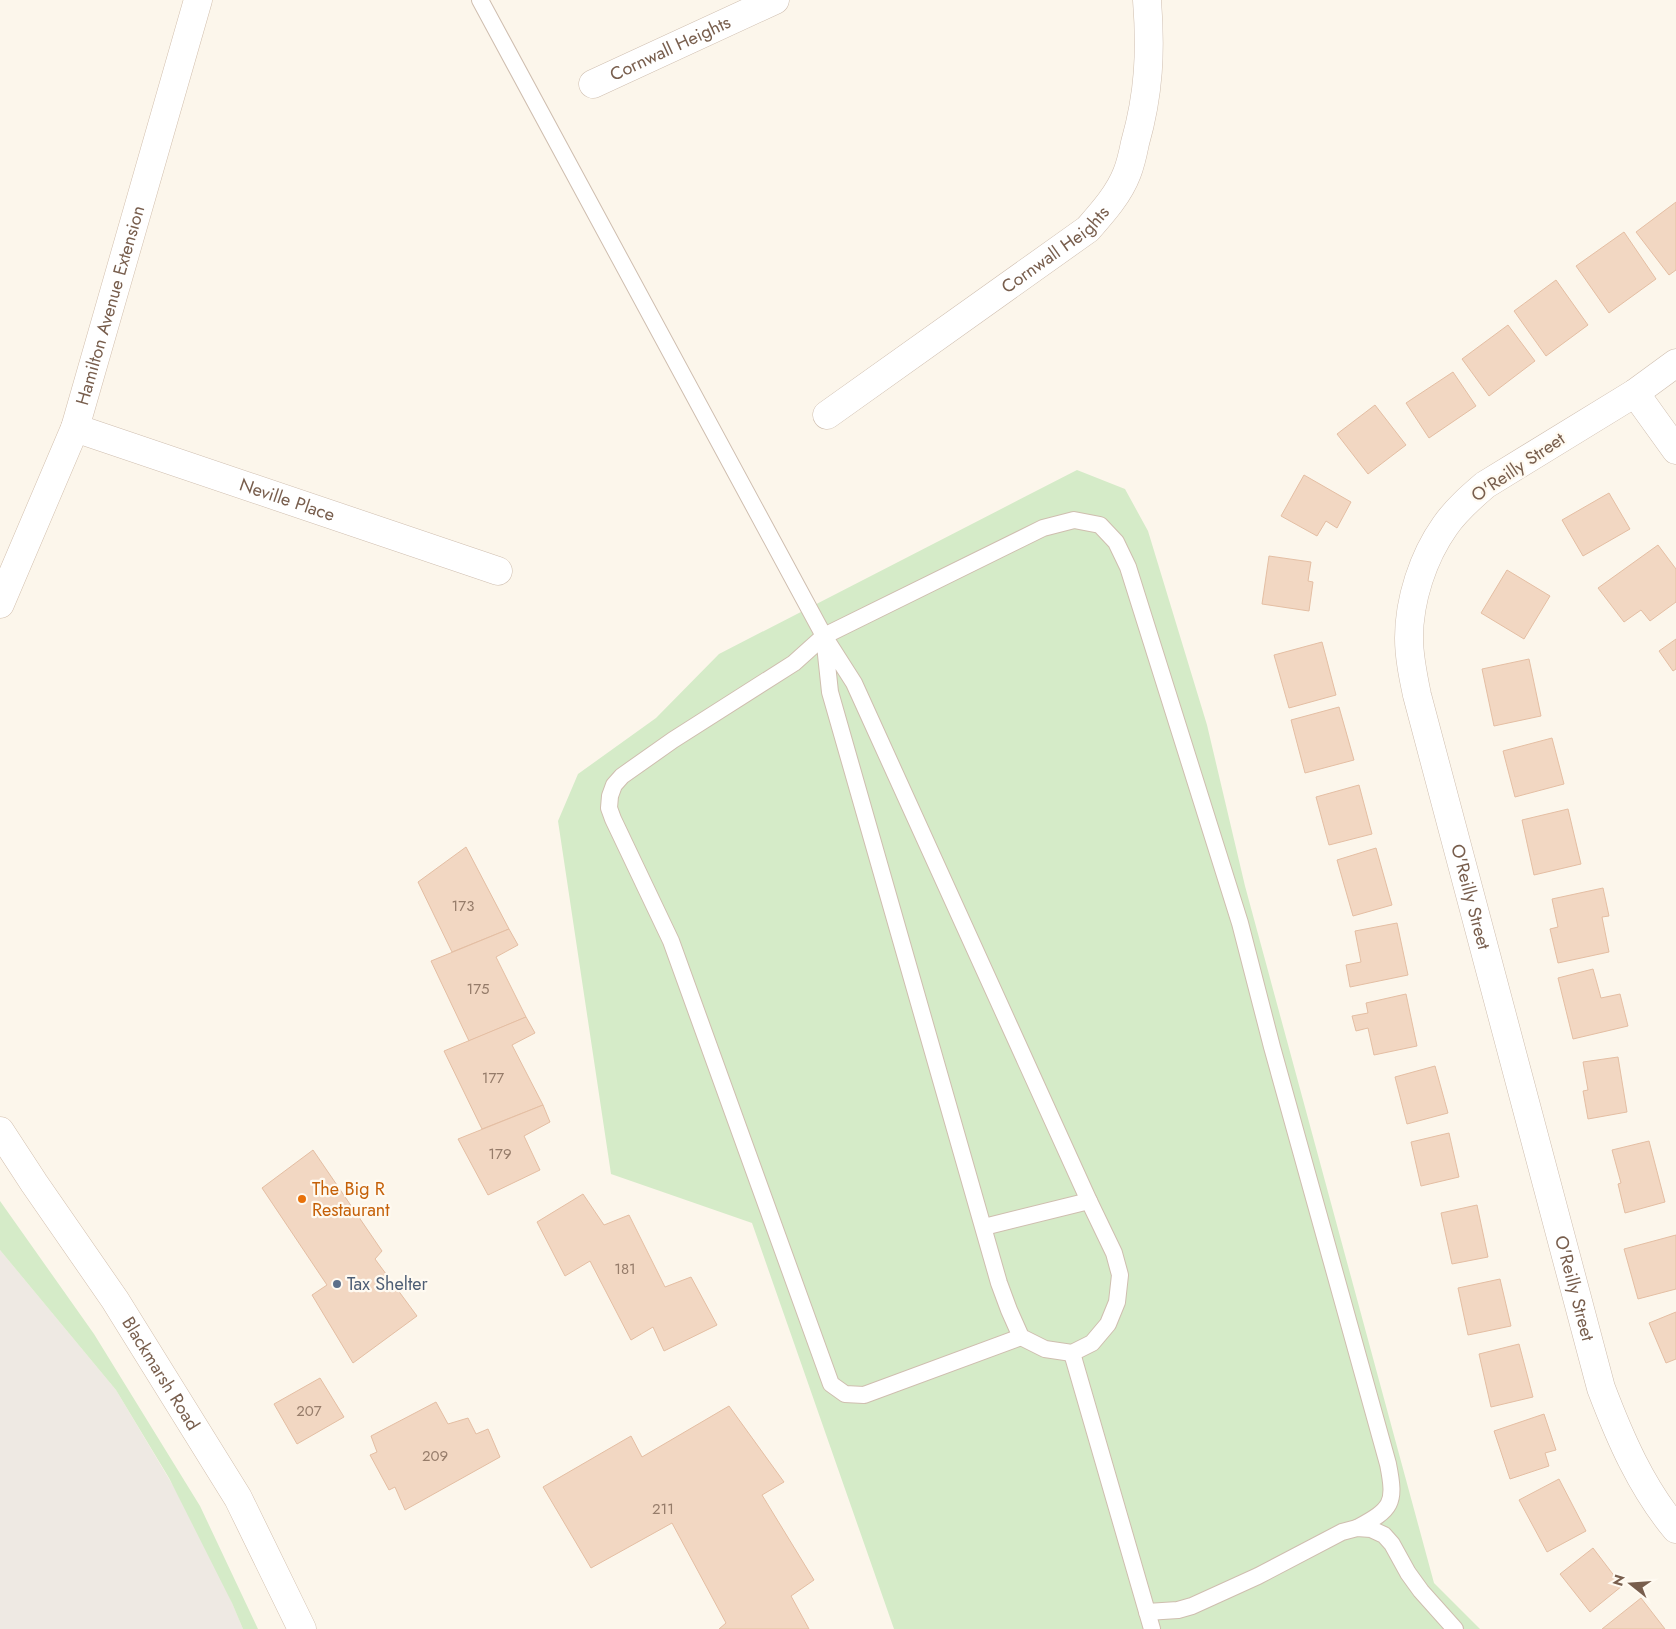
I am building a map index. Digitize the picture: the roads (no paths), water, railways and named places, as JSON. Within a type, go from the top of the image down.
[{"type":"street","name":"Hamilton Avenue Extension","points":[[0,604],[75,428],[198,0]]},
{"type":"street","name":"Cornwall Heights","points":[[593,84],[775,0]]},
{"type":"street","name":"Cornwall Heights","points":[[827,415],[1088,229],[1110,204],[1127,173],[1145,103],[1149,70],[1150,36],[1147,0]]},
{"type":"street","name":"O'Reilly Street","points":[[1676,363],[1635,393],[1485,485],[1465,504],[1445,526],[1419,579],[1412,607],[1409,638],[1411,668],[1417,695],[1601,1388],[1633,1465],[1660,1508],[1676,1529]]},
{"type":"street","points":[[1635,393],[1676,450]]},
{"type":"street","name":"Neville Place","points":[[75,428],[498,571]]},
{"type":"street","name":"Blackmarsh Road","points":[[0,1131],[120,1308],[238,1498],[302,1629]]},
{"type":"lane","points":[[480,0],[824,636],[854,682],[1088,1201],[1114,1252],[1120,1275],[1118,1302],[1108,1324],[1092,1343],[1072,1354],[1045,1349],[1021,1337],[1008,1310],[830,692],[824,636]]},
{"type":"lane","points":[[1021,1337],[864,1395],[845,1394],[831,1384],[671,941],[609,808],[610,796],[614,786],[622,776],[673,740],[794,663],[824,636],[1043,528],[1074,520],[1100,525],[1116,542],[1128,567],[1240,923],[1272,1047],[1388,1464],[1392,1486],[1389,1504],[1377,1517],[1357,1528],[1342,1532],[1258,1576],[1192,1606],[1178,1610],[1147,1612]]},
{"type":"lane","points":[[984,1228],[1088,1201]]},
{"type":"lane","points":[[1072,1354],[1152,1629]]},
{"type":"lane","points":[[1357,1528],[1372,1529],[1388,1539],[1420,1591],[1455,1629]]},
{"type":"place","name":"The Big R Restaurant","points":[[302,1199]]},
{"type":"place","name":"Tax Shelter","points":[[337,1284]]}]
